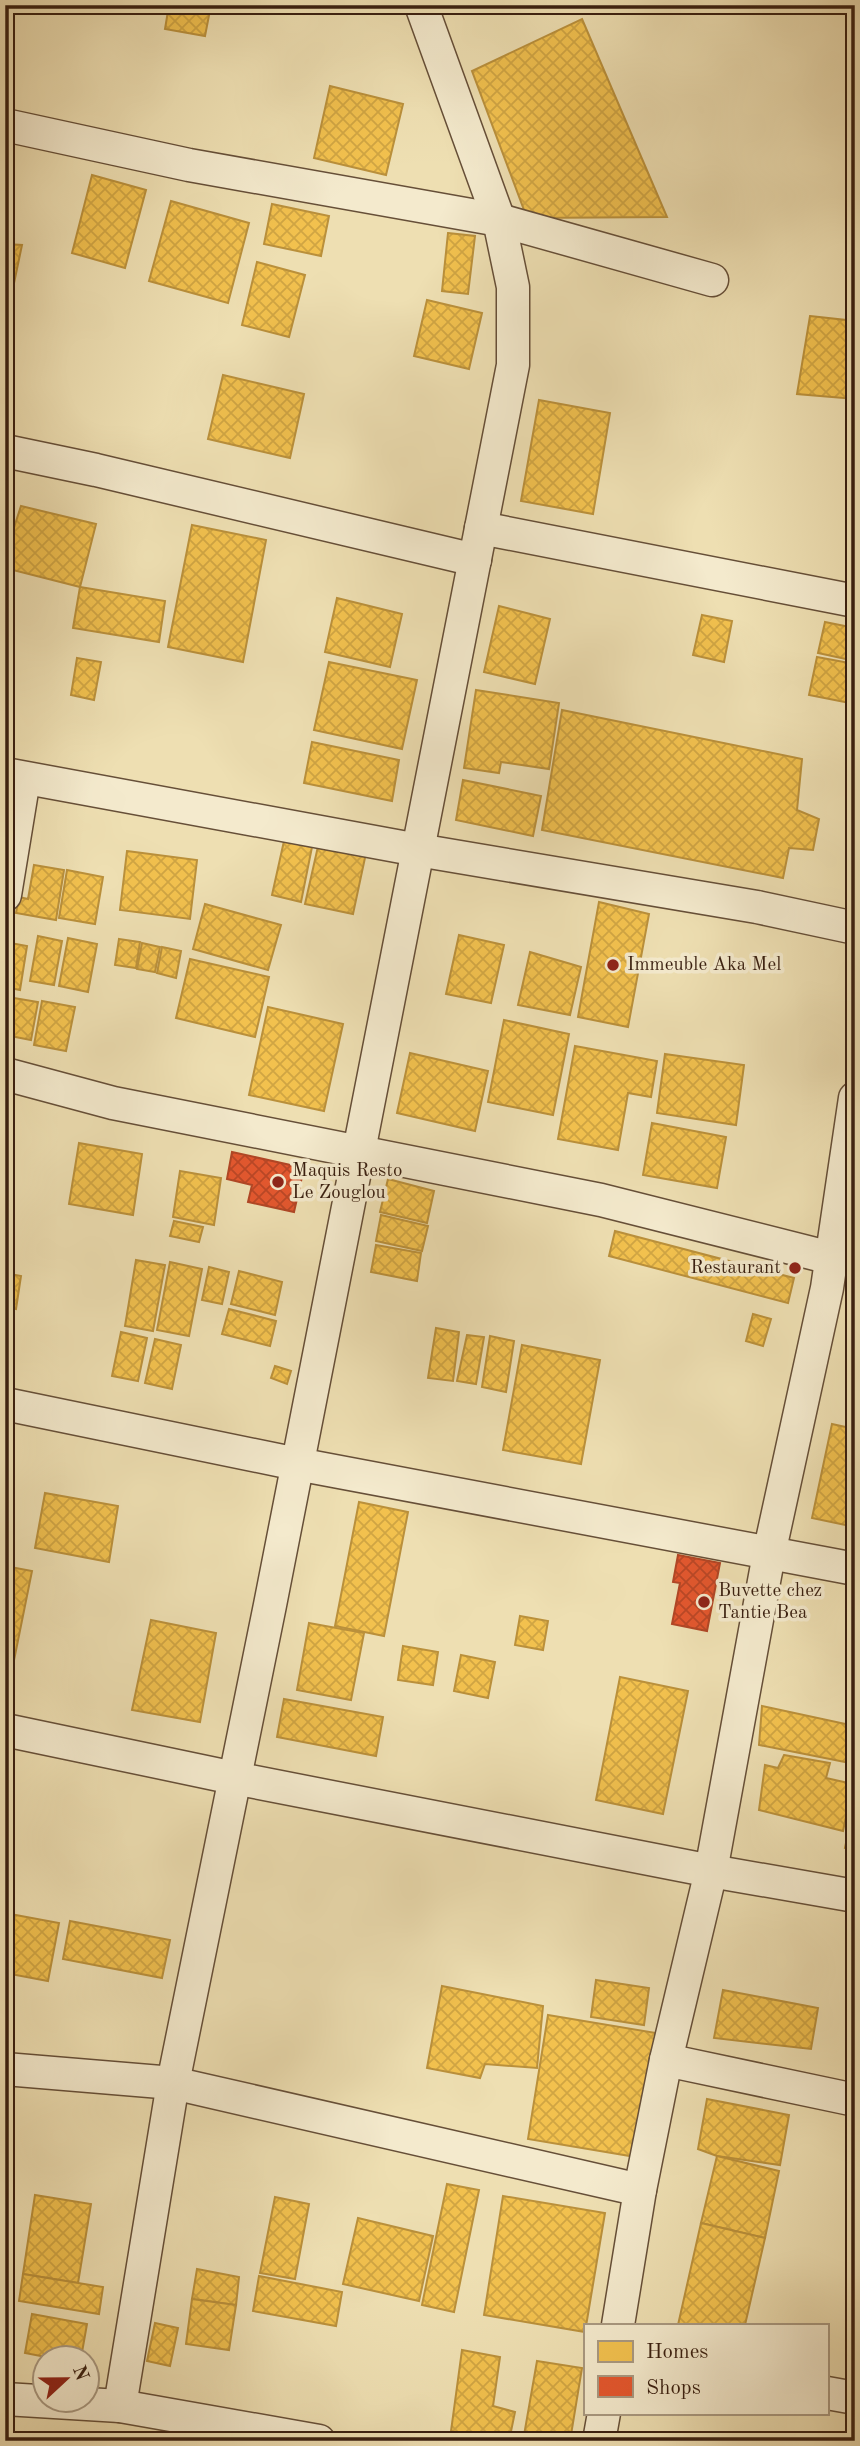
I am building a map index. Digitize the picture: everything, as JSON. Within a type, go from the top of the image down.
[{"type":"street","points":[[120,2406],[173,2083],[513,365],[513,287],[499,220],[421,5]]},
{"type":"street","points":[[5,125],[189,165],[499,220],[712,280]]},
{"type":"street","points":[[5,451],[475,560]]},
{"type":"street","points":[[481,528],[855,601]]},
{"type":"street","points":[[5,895],[15,777],[418,850],[757,907],[855,928]]},
{"type":"street","points":[[5,1074],[113,1103],[601,1200],[837,1280]]},
{"type":"street","points":[[618,2324],[640,2190],[666,2060],[711,1871],[769,1554],[837,1280],[855,1098]]},
{"type":"street","points":[[5,1405],[297,1464],[855,1569]]},
{"type":"street","points":[[5,1730],[234,1778],[711,1871],[855,1896]]},
{"type":"street","points":[[666,2060],[855,2100]]},
{"type":"street","points":[[5,2069],[173,2083],[640,2190]]},
{"type":"street","points":[[828,2393],[855,2398]]},
{"type":"street","points":[[5,2399],[120,2406],[318,2441]]},
{"type":"street","points":[[599,2441],[604,2414]]},
{"type":"building: Homes","points":[[169,5],[211,5],[205,36],[165,29]]},
{"type":"building: Homes","points":[[582,19],[667,217],[527,218],[472,71]]},
{"type":"building: Homes","points":[[330,86],[403,104],[386,175],[314,158]]},
{"type":"building: Homes","points":[[92,175],[146,190],[125,268],[72,253]]},
{"type":"building: Homes","points":[[171,201],[249,223],[228,303],[149,281]]},
{"type":"building: Homes","points":[[272,204],[329,216],[321,256],[264,244]]},
{"type":"building: Homes","points":[[448,233],[475,236],[468,294],[442,291]]},
{"type":"building: Homes","points":[[5,244],[22,245],[13,288],[5,286]]},
{"type":"building: Homes","points":[[257,262],[305,275],[289,337],[242,325]]},
{"type":"building: Homes","points":[[427,300],[482,313],[469,369],[414,356]]},
{"type":"building: Homes","points":[[810,316],[855,321],[855,399],[797,394]]},
{"type":"building: Homes","points":[[223,375],[304,394],[290,458],[208,439]]},
{"type":"building: Homes","points":[[539,400],[610,413],[593,514],[521,501]]},
{"type":"building: Homes","points":[[21,506],[96,524],[80,587],[5,568],[5,555]]},
{"type":"building: Homes","points":[[192,525],[266,540],[243,662],[168,647]]},
{"type":"building: Homes","points":[[80,587],[165,601],[159,642],[73,628]]},
{"type":"building: Homes","points":[[337,598],[402,614],[390,667],[325,652]]},
{"type":"building: Homes","points":[[499,606],[550,619],[535,684],[484,672]]},
{"type":"building: Homes","points":[[702,615],[732,621],[724,662],[693,655]]},
{"type":"building: Homes","points":[[825,622],[855,628],[855,661],[818,653]]},
{"type":"building: Homes","points":[[817,657],[855,664],[855,704],[809,695]]},
{"type":"building: Homes","points":[[77,658],[101,662],[94,700],[71,695]]},
{"type":"building: Homes","points":[[329,662],[417,680],[402,749],[314,730]]},
{"type":"building: Homes","points":[[476,690],[559,703],[549,769],[501,762],[499,773],[464,768]]},
{"type":"building: Homes","points":[[562,710],[802,759],[797,810],[819,819],[813,850],[789,848],[783,878],[542,830]]},
{"type":"building: Homes","points":[[312,742],[399,760],[392,801],[304,783]]},
{"type":"building: Homes","points":[[463,780],[541,796],[533,836],[456,820]]},
{"type":"building: Homes","points":[[284,841],[312,847],[301,902],[272,895]]},
{"type":"building: Homes","points":[[319,842],[366,853],[353,914],[305,904]]},
{"type":"building: Homes","points":[[127,851],[197,860],[190,919],[120,910]]},
{"type":"building: Homes","points":[[34,865],[64,870],[56,920],[16,913],[19,897],[28,899]]},
{"type":"building: Homes","points":[[67,870],[103,877],[95,924],[59,918]]},
{"type":"building: Homes","name":"Immeuble Aka Mel","points":[[599,902],[649,914],[628,1027],[578,1017]]},
{"type":"building: Homes","points":[[205,904],[281,925],[268,970],[193,949]]},
{"type":"building: Homes","points":[[459,935],[504,945],[491,1003],[446,994]]},
{"type":"building: Homes","points":[[38,936],[62,941],[54,985],[30,981]]},
{"type":"building: Homes","points":[[68,938],[97,944],[88,992],[59,986]]},
{"type":"building: Homes","points":[[119,939],[140,942],[136,968],[115,965]]},
{"type":"building: Homes","points":[[5,942],[27,946],[20,990],[5,987]]},
{"type":"building: Homes","points":[[142,943],[160,947],[155,972],[137,969]]},
{"type":"building: Homes","points":[[162,947],[181,951],[176,978],[157,973]]},
{"type":"building: Homes","points":[[530,952],[581,967],[570,1015],[518,1005]]},
{"type":"building: Homes","points":[[190,959],[269,977],[255,1037],[176,1018]]},
{"type":"building: Homes","points":[[8,997],[38,1002],[31,1040],[5,1035]]},
{"type":"building: Homes","points":[[42,1001],[75,1007],[66,1051],[34,1045]]},
{"type":"building: Homes","points":[[268,1007],[343,1024],[324,1111],[249,1095]]},
{"type":"building: Homes","points":[[504,1020],[569,1034],[553,1115],[488,1102]]},
{"type":"building: Homes","points":[[575,1046],[657,1061],[651,1097],[628,1093],[618,1150],[558,1139]]},
{"type":"building: Homes","points":[[410,1053],[488,1071],[475,1131],[397,1113]]},
{"type":"building: Homes","points":[[665,1054],[744,1065],[736,1125],[657,1113]]},
{"type":"building: Homes","points":[[652,1123],[726,1137],[717,1188],[643,1175]]},
{"type":"building: Homes","points":[[79,1143],[142,1154],[133,1215],[69,1204]]},
{"type":"building: Homes","points":[[180,1171],[221,1178],[214,1225],[173,1217]]},
{"type":"building: Homes","points":[[388,1179],[434,1191],[427,1223],[380,1212]]},
{"type":"building: Homes","points":[[381,1215],[428,1226],[422,1251],[376,1241]]},
{"type":"building: Homes","points":[[174,1221],[203,1227],[199,1242],[170,1236]]},
{"type":"building: Homes","points":[[615,1231],[794,1278],[788,1303],[609,1256]]},
{"type":"building: Homes","points":[[376,1245],[421,1253],[417,1281],[371,1272]]},
{"type":"building: Homes","points":[[136,1260],[165,1265],[153,1331],[125,1326]]},
{"type":"building: Homes","points":[[170,1262],[202,1269],[189,1336],[157,1330]]},
{"type":"building: Homes","points":[[209,1267],[229,1272],[222,1304],[202,1300]]},
{"type":"building: Homes","points":[[239,1271],[282,1282],[275,1315],[231,1304]]},
{"type":"building: Homes","points":[[5,1273],[21,1276],[16,1309],[5,1307]]},
{"type":"building: Homes","points":[[229,1309],[276,1321],[270,1346],[222,1334]]},
{"type":"building: Homes","points":[[753,1314],[771,1319],[763,1346],[746,1341]]},
{"type":"building: Homes","points":[[436,1328],[459,1332],[453,1381],[428,1378]]},
{"type":"building: Homes","points":[[121,1332],[147,1338],[138,1381],[112,1376]]},
{"type":"building: Homes","points":[[467,1335],[484,1337],[476,1384],[457,1381]]},
{"type":"building: Homes","points":[[490,1336],[514,1341],[506,1392],[482,1387]]},
{"type":"building: Homes","points":[[155,1339],[181,1345],[172,1389],[145,1383]]},
{"type":"building: Homes","points":[[522,1345],[600,1360],[581,1464],[503,1450]]},
{"type":"building: Homes","points":[[275,1366],[291,1371],[287,1384],[271,1378]]},
{"type":"building: Homes","points":[[832,1424],[855,1429],[855,1527],[812,1518]]},
{"type":"building: Homes","points":[[45,1493],[118,1506],[109,1562],[35,1548]]},
{"type":"building: Homes","points":[[359,1502],[408,1512],[384,1636],[335,1626]]},
{"type":"building: Homes","points":[[5,1566],[32,1571],[7,1695],[5,1695]]},
{"type":"building: Homes","points":[[520,1616],[548,1621],[543,1650],[515,1645]]},
{"type":"building: Homes","points":[[151,1620],[216,1633],[200,1722],[132,1710]]},
{"type":"building: Homes","points":[[309,1623],[364,1633],[351,1700],[297,1690]]},
{"type":"building: Homes","points":[[403,1646],[438,1652],[433,1685],[398,1680]]},
{"type":"building: Homes","points":[[461,1655],[495,1662],[488,1698],[454,1691]]},
{"type":"building: Homes","points":[[620,1677],[688,1691],[663,1814],[596,1800]]},
{"type":"building: Homes","points":[[284,1699],[383,1717],[376,1756],[277,1737]]},
{"type":"building: Homes","points":[[762,1706],[855,1726],[855,1764],[759,1745]]},
{"type":"building: Homes","points":[[784,1755],[830,1763],[826,1778],[853,1784],[843,1831],[759,1810],[765,1765],[778,1768]]},
{"type":"building: Homes","points":[[855,1797],[855,1850],[845,1848]]},
{"type":"building: Homes","points":[[5,1913],[59,1923],[48,1981],[5,1973]]},
{"type":"building: Homes","points":[[70,1921],[170,1940],[162,1978],[63,1959]]},
{"type":"building: Homes","points":[[596,1980],[649,1988],[644,2025],[591,2017]]},
{"type":"building: Homes","points":[[442,1986],[543,2006],[537,2068],[485,2064],[480,2078],[427,2068]]},
{"type":"building: Homes","points":[[723,1990],[818,2008],[811,2049],[714,2038]]},
{"type":"building: Homes","points":[[548,2015],[656,2033],[636,2157],[528,2139]]},
{"type":"building: Homes","points":[[707,2099],[789,2115],[780,2165],[717,2156],[698,2149]]},
{"type":"building: Homes","points":[[717,2156],[779,2171],[765,2238],[701,2223]]},
{"type":"building: Homes","points":[[447,2184],[479,2190],[454,2312],[422,2305]]},
{"type":"building: Homes","points":[[35,2195],[91,2204],[78,2283],[23,2274]]},
{"type":"building: Homes","points":[[503,2196],[605,2213],[584,2332],[484,2315]]},
{"type":"building: Homes","points":[[275,2197],[309,2204],[295,2279],[260,2273]]},
{"type":"building: Homes","points":[[358,2218],[433,2236],[419,2301],[343,2284]]},
{"type":"building: Homes","points":[[701,2223],[765,2238],[745,2324],[678,2324]]},
{"type":"building: Homes","points":[[197,2269],[239,2277],[236,2305],[192,2299]]},
{"type":"building: Homes","points":[[23,2274],[103,2287],[99,2314],[19,2301]]},
{"type":"building: Homes","points":[[259,2276],[342,2292],[336,2326],[253,2311]]},
{"type":"building: Homes","points":[[192,2299],[236,2305],[229,2350],[186,2344]]},
{"type":"building: Homes","points":[[32,2314],[87,2324],[83,2344],[32,2344],[32,2354],[25,2353]]},
{"type":"building: Homes","points":[[155,2323],[178,2328],[170,2366],[147,2361]]},
{"type":"building: Homes","points":[[462,2350],[500,2357],[493,2406],[515,2412],[509,2441],[477,2441],[451,2431]]},
{"type":"building: Homes","points":[[537,2361],[582,2368],[570,2441],[523,2441]]},
{"type":"building: Shops","points":[[232,1152],[304,1168],[294,1212],[248,1202],[252,1185],[227,1179]]},
{"type":"building: Shops","points":[[678,1555],[720,1563],[707,1631],[672,1624],[680,1583],[673,1582]]},
{"type":"place","name":"Immeuble Aka Mel","points":[[613,965]]},
{"type":"place","name":"Maquis Resto Le Zouglou","points":[[278,1182]]},
{"type":"place","name":"Restaurant","points":[[795,1268]]},
{"type":"place","name":"Buvette chez Tantie Bea","points":[[704,1602]]}]
